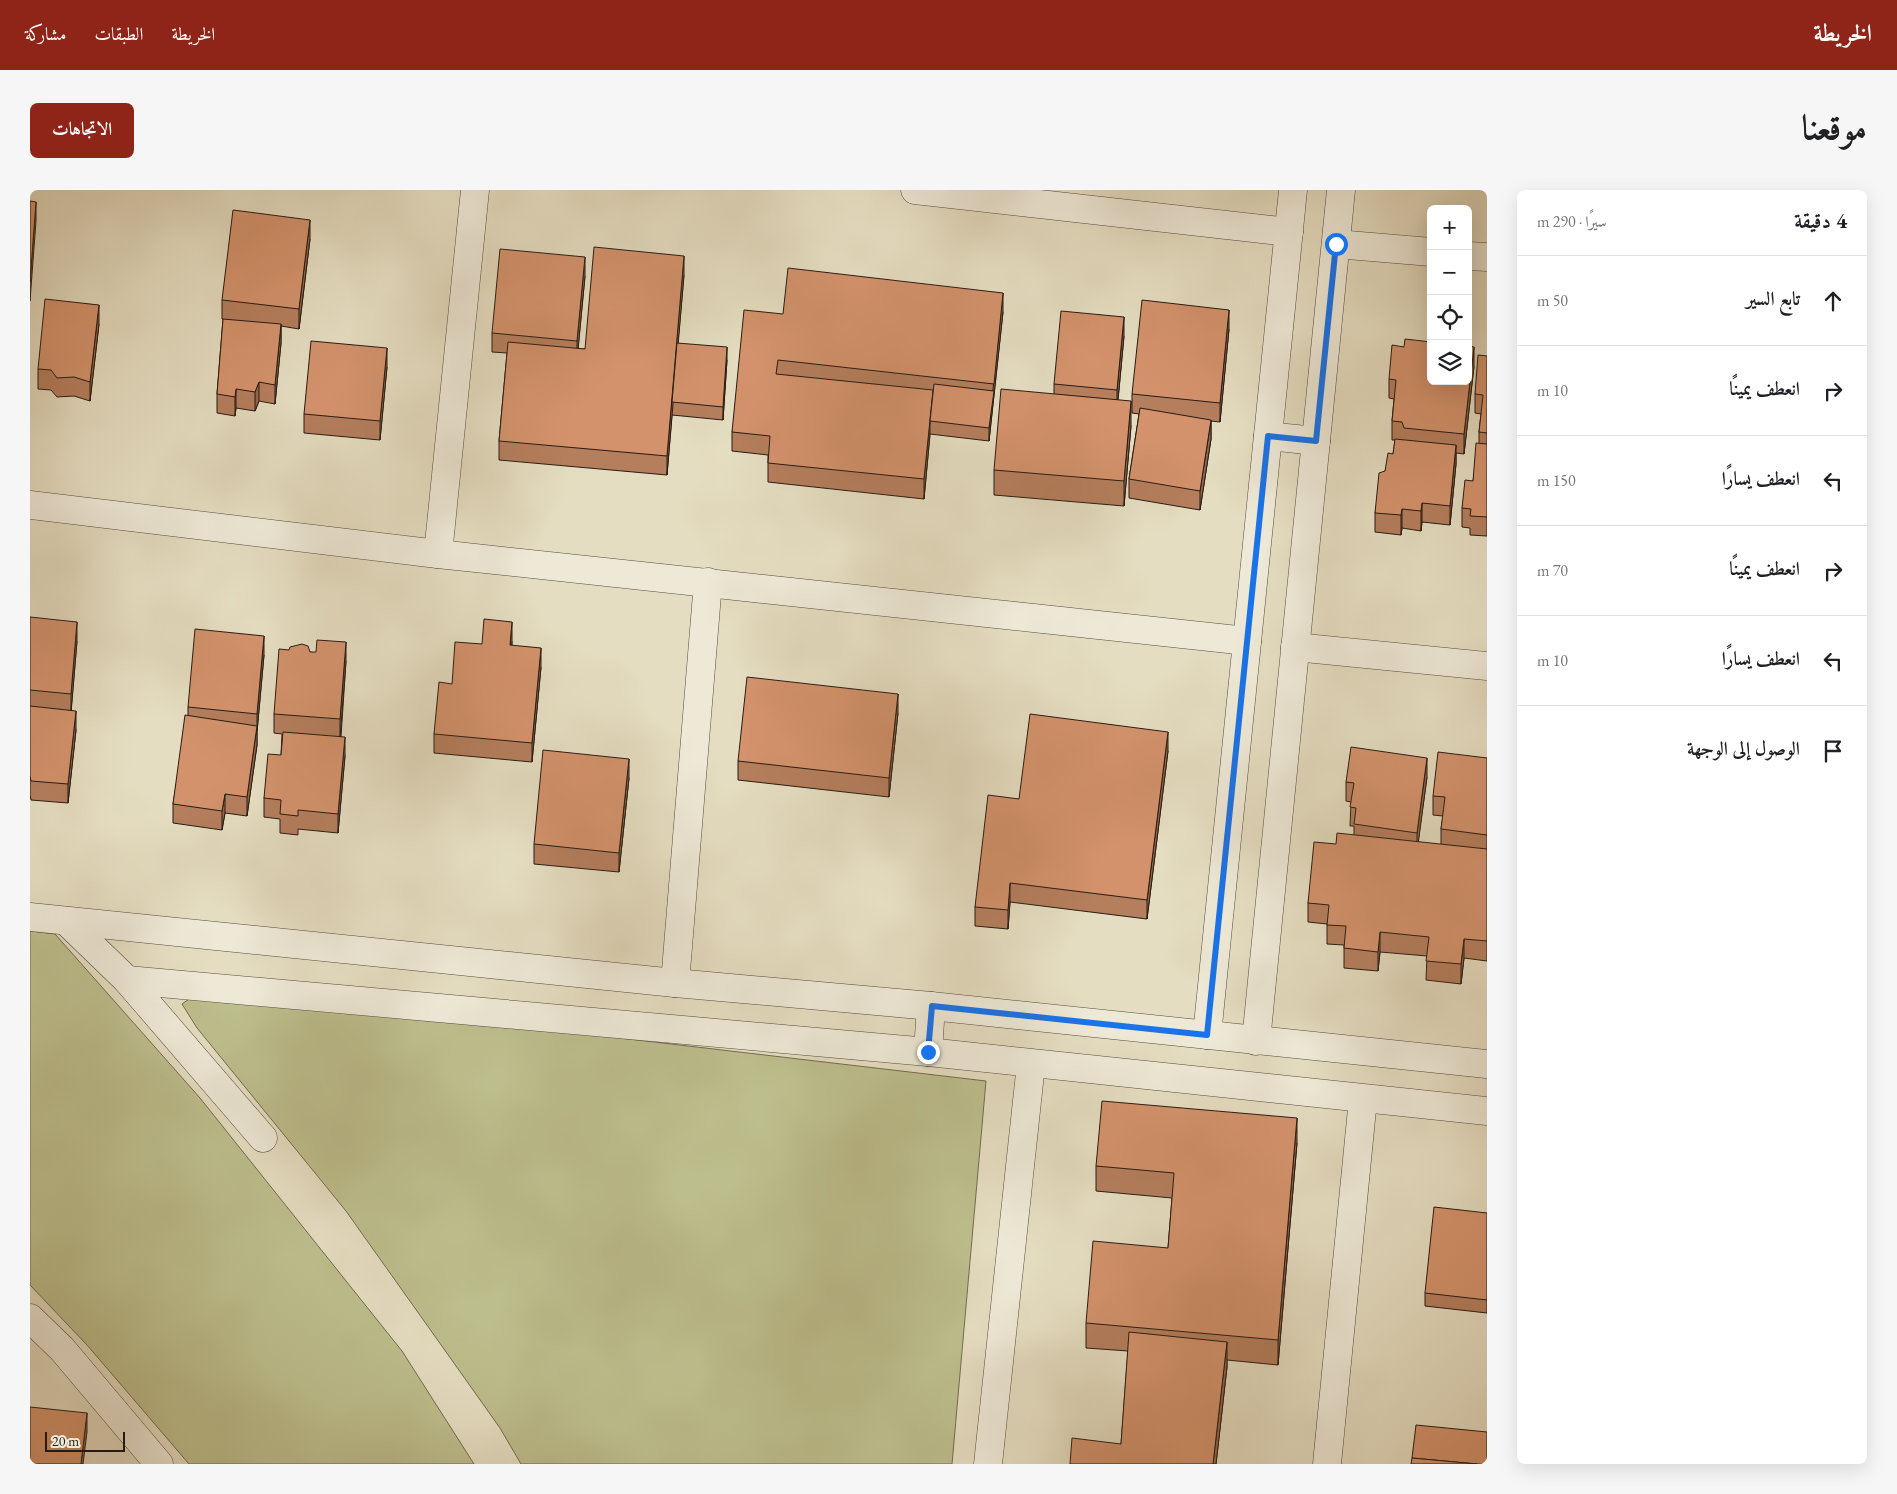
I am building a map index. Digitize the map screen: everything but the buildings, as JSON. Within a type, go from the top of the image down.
[{"type":"street","points":[[438,554],[475,190]]},
{"type":"street","points":[[915,190],[1289,232]]},
{"type":"street","points":[[1207,1035],[1293,190]]},
{"type":"street","points":[[1256,1041],[1341,190]]},
{"type":"street","points":[[1336,244],[1427,252]]},
{"type":"street","points":[[1472,256],[1487,257]]},
{"type":"street","points":[[1268,436],[1316,441]]},
{"type":"street","points":[[30,505],[438,554],[1247,641]]},
{"type":"street","points":[[675,983],[708,582]]},
{"type":"street","points":[[1296,647],[1487,666]]},
{"type":"street","points":[[30,918],[675,983],[932,1006],[1487,1064]]},
{"type":"street","points":[[66,921],[127,980],[263,1138]]},
{"type":"street","points":[[127,980],[928,1052],[1363,1100],[1487,1111]]},
{"type":"street","points":[[928,1052],[932,1006]]},
{"type":"street","points":[[988,1464],[1030,1064]]},
{"type":"street","points":[[1326,1464],[1363,1100]]},
{"type":"street","points":[[30,1318],[62,1349],[159,1464]]},
{"type":"green space","points":[[30,931],[55,934],[200,1098],[402,1351],[474,1464],[189,1464],[87,1345],[30,1285]]},
{"type":"green space","points":[[203,989],[986,1081],[952,1464],[521,1464],[500,1428],[346,1211],[197,1028],[182,1004]]},
{"type":"route","points":[[928,1052],[932,1006],[1207,1035],[1268,436],[1316,441],[1336,244]]}]
